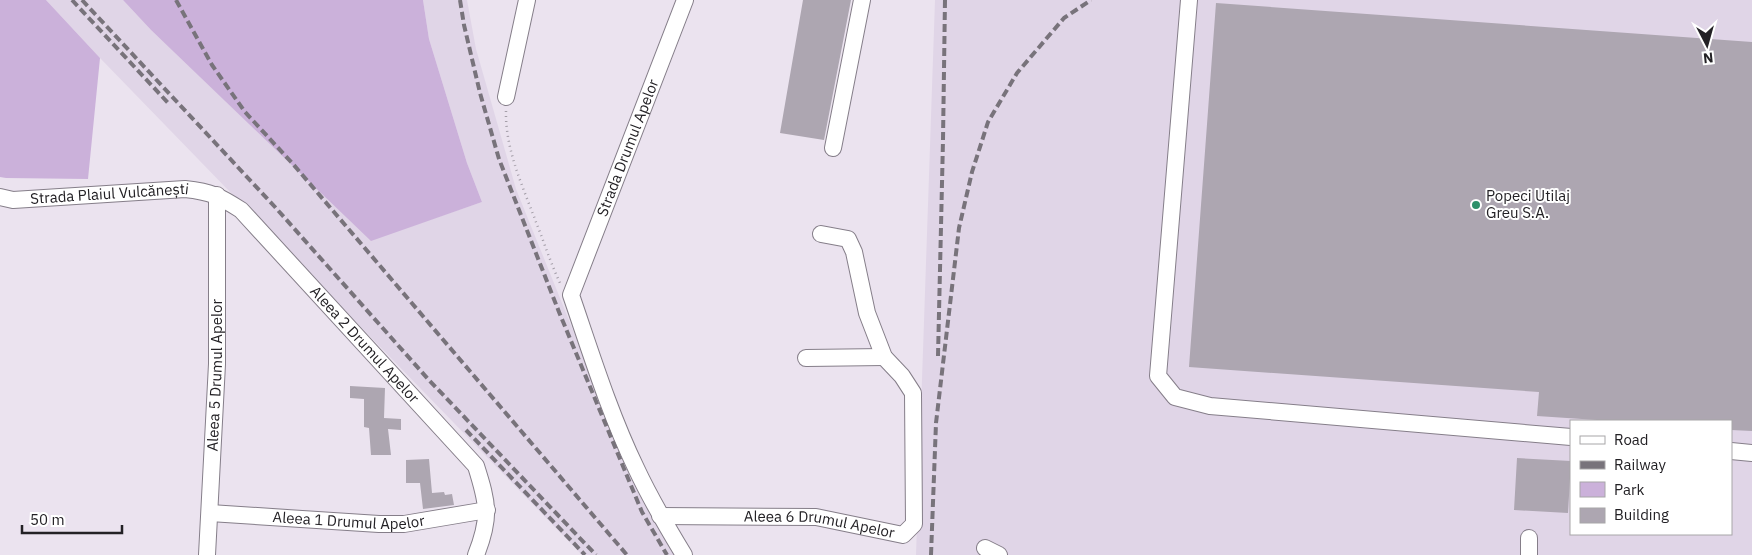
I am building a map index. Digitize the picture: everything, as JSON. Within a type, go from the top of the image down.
[{"type":"street","points":[[506,97],[527,0]]},
{"type":"street","name":"Strada Drumul Apelor","points":[[571,296],[685,0]]},
{"type":"street","points":[[834,148],[862,0]]},
{"type":"street","points":[[1189,0],[1158,376],[1174,397],[1210,406],[1570,437]]},
{"type":"street","name":"Strada Plaiul Vulcănești","points":[[0,198],[13,200],[185,189],[202,191],[217,196]]},
{"type":"street","name":"Aleea 2 Drumul Apelor","points":[[217,196],[241,210],[476,466],[484,491],[487,510]]},
{"type":"street","name":"Aleea 5 Drumul Apelor","points":[[207,555],[217,364],[217,196]]},
{"type":"street","name":"Aleea 6 Drumul Apelor","points":[[660,516],[816,517],[903,535],[914,524],[913,393],[902,376],[884,357],[867,313],[854,252],[848,239],[821,234]]},
{"type":"street","points":[[571,296],[608,403],[635,466],[660,516],[684,555]]},
{"type":"street","points":[[806,358],[884,357]]},
{"type":"street","points":[[1732,451],[1752,453]]},
{"type":"street","points":[[476,555],[486,527],[487,510]]},
{"type":"street","name":"Aleea 1 Drumul Apelor","points":[[210,513],[404,524],[487,510]]},
{"type":"street","points":[[1529,538],[1529,555]]},
{"type":"path","points":[[506,97],[506,127],[519,175],[559,283],[571,296]]},
{"type":"shaded area","points":[[46,0],[123,0],[151,30],[371,240],[482,202],[467,163],[429,39],[423,0],[467,0],[476,49],[516,189],[633,479],[681,555],[582,555]]},
{"type":"shaded area","points":[[935,0],[1752,0],[1752,555],[916,555]]},
{"type":"green space","points":[[0,0],[46,0],[100,58],[88,179],[0,177]]},
{"type":"green space","points":[[123,0],[423,0],[429,39],[467,163],[482,202],[371,241],[151,30]]},
{"type":"building","points":[[803,0],[851,0],[824,140],[780,133]]},
{"type":"building","name":"Popeci Utilaj Greu S.A.","points":[[1216,3],[1752,42],[1752,431],[1732,430],[1732,420],[1597,420],[1537,416],[1539,392],[1189,367]]},
{"type":"building","points":[[350,386],[385,388],[384,418],[401,419],[401,430],[388,429],[391,455],[371,455],[369,428],[364,427],[364,399],[350,398]]},
{"type":"building","points":[[1517,458],[1570,461],[1568,513],[1514,510]]},
{"type":"building","points":[[429,459],[432,493],[444,492],[445,495],[452,494],[454,505],[423,509],[420,483],[406,483],[406,460]]},
{"type":"railway","points":[[72,0],[170,105]]},
{"type":"railway","points":[[82,0],[275,207],[428,379],[596,555]]},
{"type":"railway","points":[[176,0],[212,65],[245,112],[293,164],[627,555]]},
{"type":"railway","points":[[460,0],[480,93],[499,159],[559,312],[642,512],[667,555]]},
{"type":"railway","points":[[938,356],[945,0]]},
{"type":"railway","points":[[931,555],[936,423],[959,228],[972,172],[988,122],[1017,73],[1064,18],[1091,0]]},
{"type":"railway","points":[[466,430],[585,555]]},
{"type":"place","name":"Popeci Utilaj Greu S.A.","points":[[1476,205]]}]
